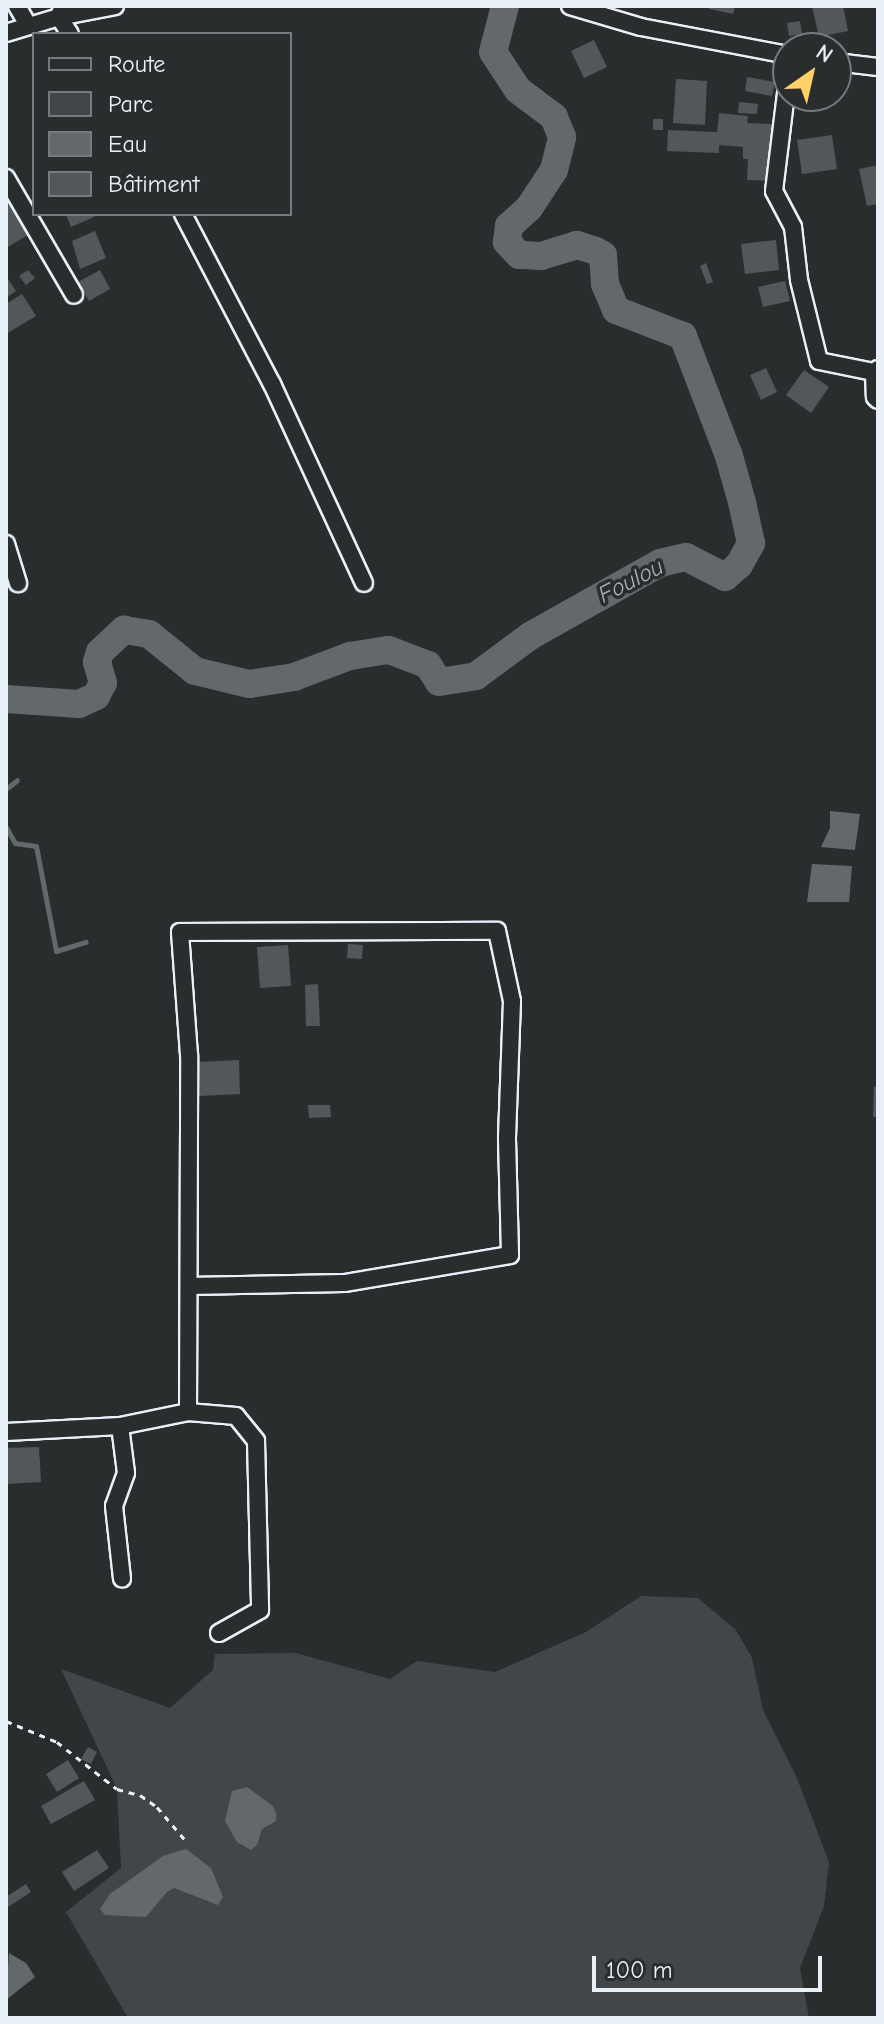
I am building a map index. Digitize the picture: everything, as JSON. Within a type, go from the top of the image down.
[{"type":"street","points":[[17,6],[28,25]]},
{"type":"street","points":[[6,33],[60,11],[115,6]]},
{"type":"street","points":[[570,6],[696,39],[772,52]]},
{"type":"street","points":[[60,11],[69,32]]},
{"type":"street","points":[[852,64],[878,67]]},
{"type":"street","points":[[784,112],[774,191],[793,227],[799,280],[819,361],[877,372],[875,397],[878,400]]},
{"type":"street","points":[[6,178],[74,295]]},
{"type":"street","points":[[184,216],[272,384],[364,583]]},
{"type":"street","points":[[6,544],[18,583]]},
{"type":"street","points":[[188,1412],[189,1055],[180,932],[497,931],[512,1001],[507,1139],[510,1255],[344,1283],[189,1286]]},
{"type":"street","points":[[6,1432],[120,1426],[188,1412],[236,1416],[256,1441],[260,1610],[219,1633]]},
{"type":"street","points":[[120,1426],[126,1473],[114,1506],[122,1579]]},
{"type":"path","points":[[6,1721],[57,1742],[117,1789],[140,1795],[157,1807],[186,1841]]},
{"type":"green space","points":[[641,1596],[698,1598],[736,1630],[752,1658],[763,1710],[796,1776],[829,1862],[824,1906],[800,1968],[809,2018],[128,2018],[66,1912],[121,1868],[117,1789],[61,1669],[170,1708],[213,1670],[215,1654],[296,1653],[390,1679],[417,1661],[495,1672],[586,1632]]},
{"type":"water","points":[[830,811],[860,814],[855,850],[821,847],[830,828]]},
{"type":"water","points":[[812,864],[852,866],[849,902],[807,902]]},
{"type":"water","points":[[247,1787],[273,1806],[276,1813],[276,1821],[262,1829],[257,1845],[251,1850],[237,1842],[225,1821],[232,1791]]},
{"type":"water","points":[[186,1849],[211,1868],[223,1897],[218,1905],[174,1888],[146,1917],[105,1915],[100,1909],[110,1894],[163,1856]]},
{"type":"water","points":[[9,1953],[26,1963],[35,1977],[6,2000]]},
{"type":"building","points":[[709,6],[735,6],[733,14],[709,9]]},
{"type":"building","points":[[812,6],[843,6],[848,31],[818,32]]},
{"type":"building","points":[[800,21],[802,32],[788,32],[787,23]]},
{"type":"building","points":[[594,40],[607,67],[584,78],[571,51]]},
{"type":"building","points":[[747,77],[772,81],[772,96],[745,91]]},
{"type":"building","points":[[676,79],[707,81],[705,125],[673,123]]},
{"type":"building","points":[[739,102],[758,104],[757,114],[738,113]]},
{"type":"building","points":[[719,113],[748,116],[747,123],[772,124],[771,181],[747,180],[748,159],[743,159],[743,147],[719,145],[719,153],[667,151],[668,130],[717,132]]},
{"type":"building","points":[[653,119],[663,119],[663,130],[653,130]]},
{"type":"building","points":[[832,135],[837,169],[802,174],[797,140]]},
{"type":"building","points":[[878,165],[878,204],[867,206],[859,169]]},
{"type":"building","points":[[11,191],[35,231],[6,248],[6,194]]},
{"type":"building","points":[[67,216],[94,216],[94,217],[71,227]]},
{"type":"building","points":[[95,231],[106,258],[80,269],[72,241]]},
{"type":"building","points":[[776,240],[779,270],[745,274],[741,244]]},
{"type":"building","points":[[706,263],[713,282],[707,284],[700,266]]},
{"type":"building","points":[[28,270],[35,278],[26,285],[19,276]]},
{"type":"building","points":[[100,270],[110,289],[89,301],[78,282]]},
{"type":"building","points":[[6,276],[16,291],[6,298]]},
{"type":"building","points":[[785,281],[790,301],[763,307],[758,287]]},
{"type":"building","points":[[22,294],[36,316],[6,334],[6,304]]},
{"type":"building","points":[[766,368],[777,392],[761,400],[750,375]]},
{"type":"building","points":[[804,370],[829,387],[811,413],[786,395]]},
{"type":"building","points":[[348,944],[363,945],[362,959],[347,958]]},
{"type":"building","points":[[288,945],[291,986],[260,988],[257,947]]},
{"type":"building","points":[[318,984],[320,1026],[306,1026],[305,985]]},
{"type":"building","points":[[239,1060],[240,1094],[199,1096],[198,1062]]},
{"type":"building","points":[[874,1087],[878,1087],[878,1117],[873,1117]]},
{"type":"building","points":[[308,1105],[330,1105],[331,1117],[309,1118]]},
{"type":"building","points":[[39,1447],[41,1482],[6,1484],[6,1448]]},
{"type":"building","points":[[88,1747],[97,1752],[91,1764],[81,1759]]},
{"type":"building","points":[[68,1760],[79,1778],[57,1792],[46,1774]]},
{"type":"building","points":[[84,1781],[95,1800],[51,1824],[41,1806]]},
{"type":"building","points":[[97,1850],[109,1868],[74,1891],[62,1872]]},
{"type":"building","points":[[26,1884],[31,1892],[8,1907],[6,1897]]},
{"type":"waterway","name":"Foulou","points":[[6,699],[79,704],[96,696],[103,683],[97,662],[100,652],[124,630],[149,634],[195,671],[249,684],[294,677],[350,656],[389,650],[428,665],[439,682],[476,676],[530,636],[660,563],[686,557],[725,577],[739,565],[751,543],[742,502],[729,456],[683,336],[616,310],[605,284],[603,255],[596,251],[577,245],[541,256],[519,255],[507,242],[509,226],[529,208],[554,170],[562,137],[554,117],[518,90],[493,52],[505,6]]},
{"type":"waterway","points":[[6,789],[17,780]]},
{"type":"waterway","points":[[6,827],[15,843],[36,846],[56,951],[86,942]]}]
